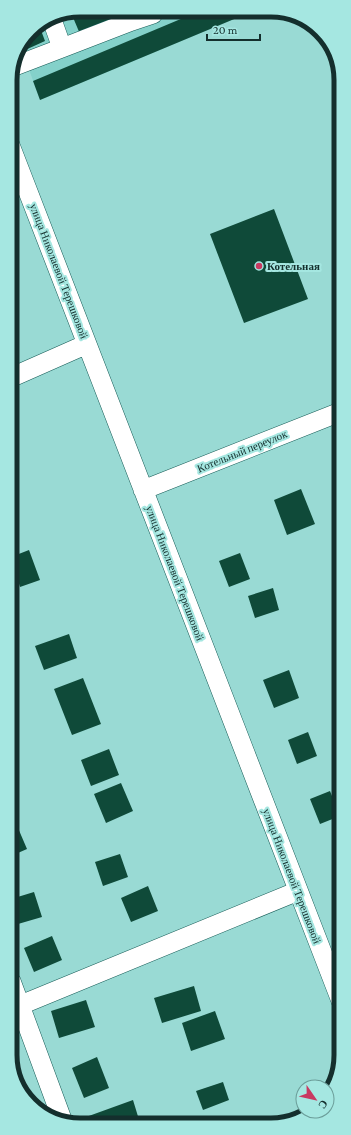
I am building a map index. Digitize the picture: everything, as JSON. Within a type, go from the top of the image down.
[{"type":"street","points":[[19,64],[62,48],[130,18]]},
{"type":"street","points":[[53,23],[62,48]]},
{"type":"street","name":"улица Николаевой Терешковой","points":[[17,164],[334,983]]},
{"type":"street","points":[[17,375],[87,344]]},
{"type":"street","name":"Котельный переулок","points":[[143,490],[334,414]]},
{"type":"street","points":[[17,1007],[298,891]]},
{"type":"street","points":[[17,1009],[60,1114]]},
{"type":"shaded area","points":[[80,17],[239,17],[40,100],[23,54],[30,42],[39,33],[56,22],[68,18]]},
{"type":"building","points":[[111,17],[112,19],[80,34],[73,18]]},
{"type":"building","points":[[185,17],[239,17],[40,100],[33,81]]},
{"type":"building","points":[[41,31],[45,41],[25,50],[30,42]]},
{"type":"building","name":"Котельная","points":[[274,209],[308,299],[244,323],[210,234]]},
{"type":"building","points":[[301,489],[315,524],[287,535],[274,500]]},
{"type":"building","points":[[29,550],[40,580],[20,587],[17,577],[17,555]]},
{"type":"building","points":[[240,553],[250,579],[229,587],[219,561]]},
{"type":"building","points":[[273,588],[279,610],[255,618],[248,596]]},
{"type":"building","points":[[69,634],[77,658],[44,670],[35,646]]},
{"type":"building","points":[[289,670],[299,698],[274,708],[263,680]]},
{"type":"building","points":[[83,678],[101,724],[72,735],[54,689]]},
{"type":"building","points":[[308,732],[317,756],[297,764],[288,740]]},
{"type":"building","points":[[109,749],[119,775],[91,786],[81,760]]},
{"type":"building","points":[[121,783],[133,811],[106,823],[94,794]]},
{"type":"building","points":[[330,791],[334,801],[334,818],[320,824],[310,799]]},
{"type":"building","points":[[17,828],[27,849],[17,853]]},
{"type":"building","points":[[120,854],[128,877],[103,886],[95,862]]},
{"type":"building","points":[[148,886],[158,911],[131,922],[121,898]]},
{"type":"building","points":[[34,892],[42,917],[18,924],[17,897]]},
{"type":"building","points":[[52,936],[62,960],[34,972],[24,948]]},
{"type":"building","points":[[194,986],[201,1011],[162,1023],[154,998]]},
{"type":"building","points":[[86,1000],[95,1027],[59,1038],[51,1011]]},
{"type":"building","points":[[215,1011],[225,1039],[191,1051],[182,1023]]},
{"type":"building","points":[[97,1057],[109,1088],[84,1098],[72,1068]]},
{"type":"building","points":[[223,1082],[229,1100],[203,1110],[196,1091]]},
{"type":"building","points":[[133,1100],[138,1118],[86,1118]]},
{"type":"place","name":"Котельная","points":[[259,266]]}]
